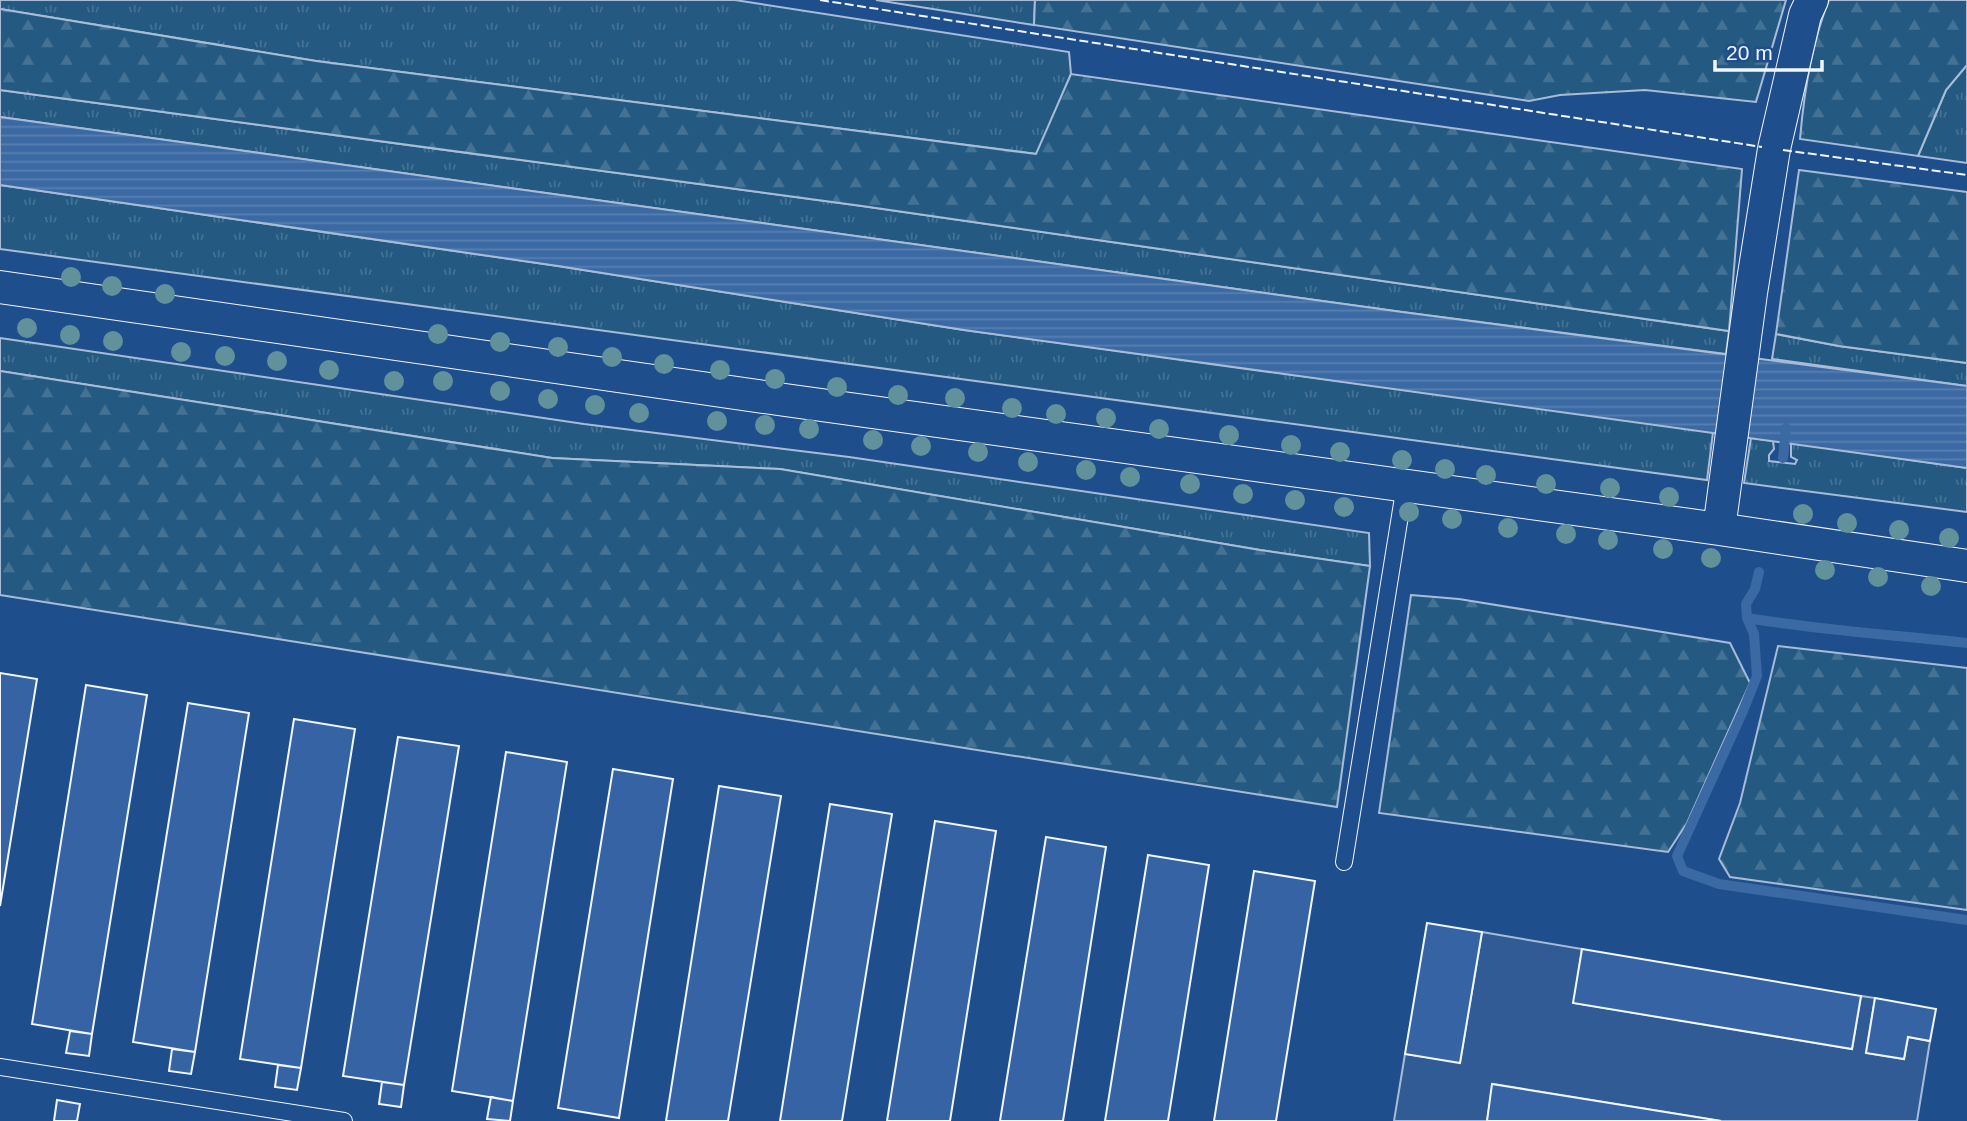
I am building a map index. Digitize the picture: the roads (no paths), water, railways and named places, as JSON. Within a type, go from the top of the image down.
[{"type":"street","points":[[1719,529],[1773,149],[1805,15],[1812,0]]},
{"type":"street","points":[[0,287],[1967,566]]},
{"type":"lane","points":[[1344,862],[1405,485]]},
{"type":"lane","points":[[0,1067],[344,1121]]},
{"type":"waterway","points":[[1783,458],[1786,428]]},
{"type":"waterway","points":[[1759,572],[1755,589],[1746,604],[1747,618],[1754,634],[1757,676],[1677,856],[1683,871],[1719,884],[1967,920]]},
{"type":"waterway","points":[[1747,618],[1967,643]]}]
